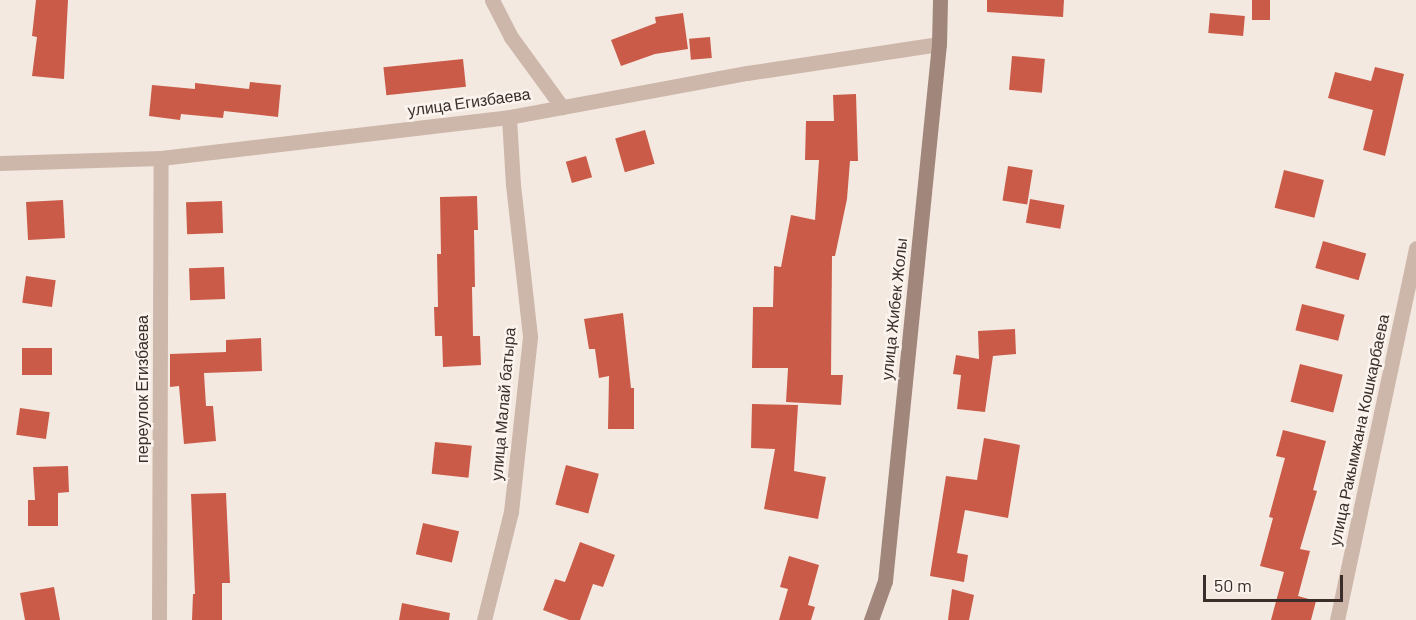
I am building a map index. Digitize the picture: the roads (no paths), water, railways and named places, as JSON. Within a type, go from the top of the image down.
[{"type":"main road","name":"улица Жибек Жолы","points":[[871,620],[885,581],[939,44],[940,0]]},
{"type":"street","points":[[492,0],[511,38],[562,107]]},
{"type":"street","name":"улица Егизбаева","points":[[0,163],[161,158],[509,117],[747,73],[939,44]]},
{"type":"street","name":"улица Малай батыра","points":[[484,620],[511,512],[530,336],[513,185],[509,117]]},
{"type":"street","name":"переулок Егизбаева","points":[[159,620],[161,158]]},
{"type":"street","name":"улица Ракымжана Кошкарбаева","points":[[1337,620],[1416,248]]}]
